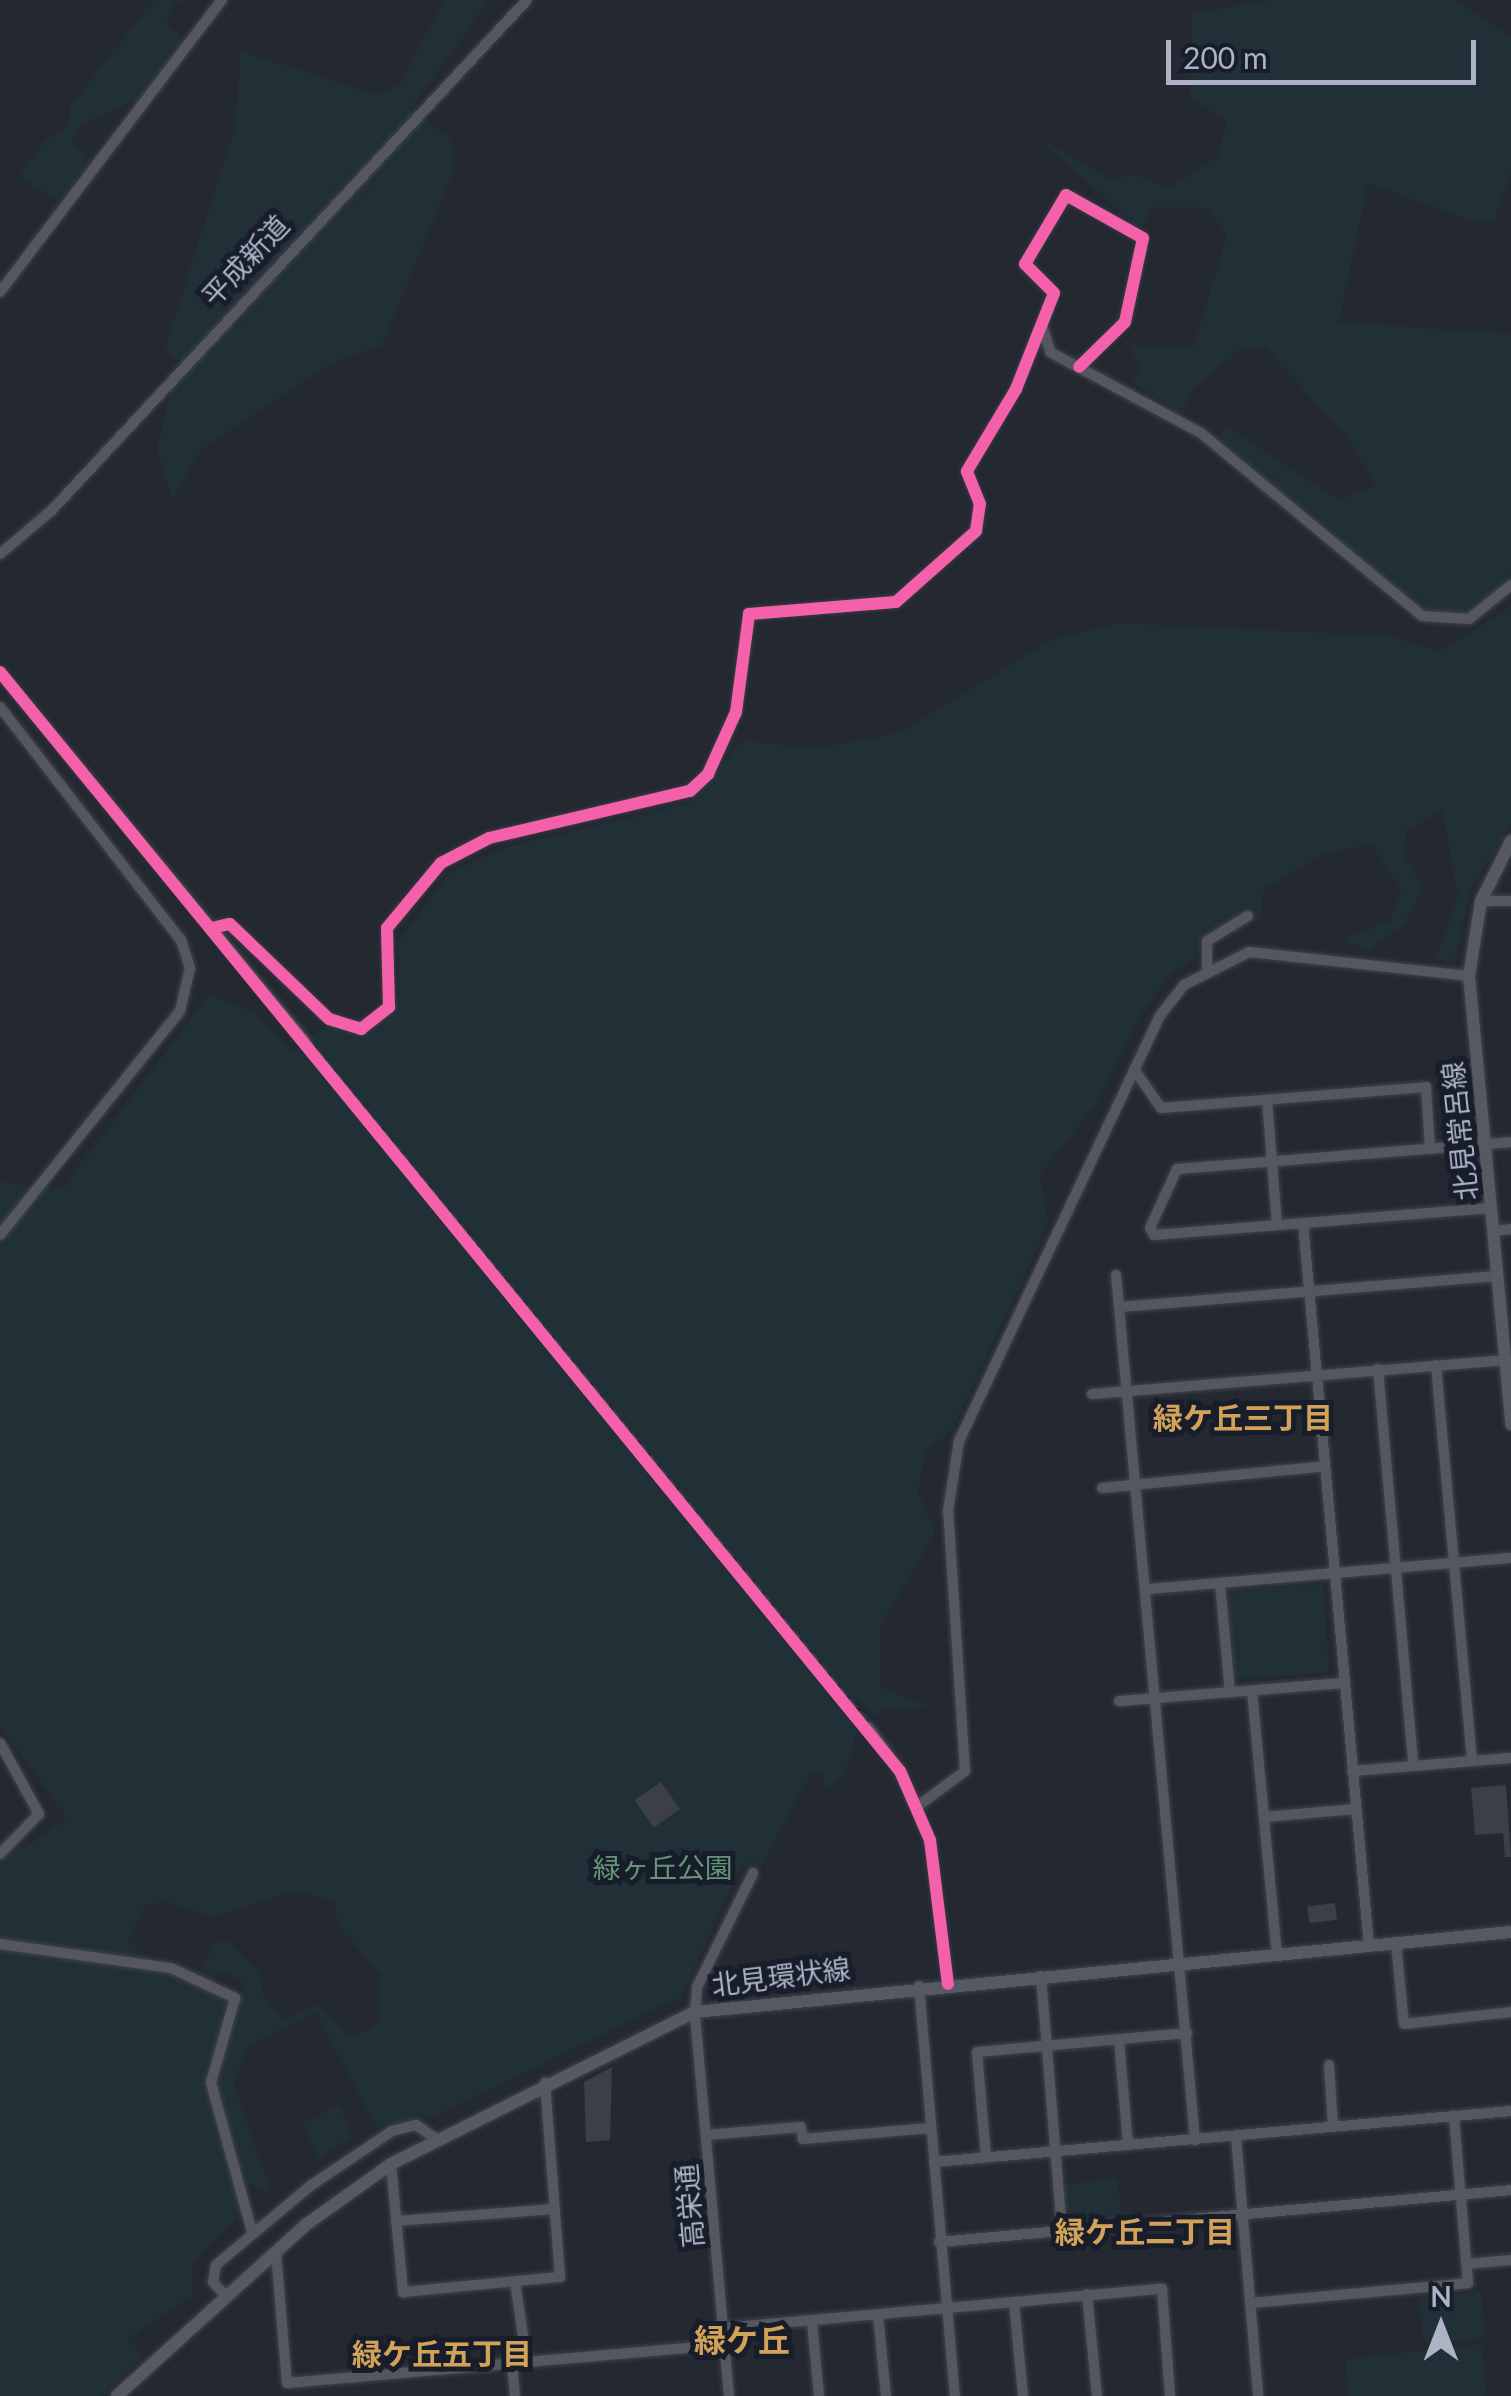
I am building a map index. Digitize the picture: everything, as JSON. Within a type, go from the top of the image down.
[{"type":"main road","name":"北見常呂線","points":[[1511,841],[1482,900],[1469,976],[1498,1276],[1506,1312],[1505,1360],[1511,1424]]},
{"type":"main road","name":"北見環状線","points":[[116,2396],[225,2295],[391,2164],[545,2083],[695,2012],[919,1986],[1511,1932]]},
{"type":"street","points":[[0,292],[222,0]]},
{"type":"street","name":"平成新道","points":[[0,554],[52,510],[527,0]]},
{"type":"street","points":[[212,928],[236,929],[329,1019],[355,1030],[380,1020],[390,1007],[387,928],[440,863],[489,838],[690,791],[708,774],[736,712],[749,614],[896,602],[976,530],[980,504],[966,471],[1042,325],[1054,293],[1025,264],[1056,203],[1076,198],[1144,238],[1124,322],[1079,367]]},
{"type":"street","points":[[1042,325],[1050,352],[1200,433],[1422,616],[1469,618],[1511,585]]},
{"type":"street","points":[[0,672],[306,1041]]},
{"type":"street","points":[[0,708],[180,940],[190,968],[180,1011],[0,1235]]},
{"type":"street","points":[[1482,900],[1511,900]]},
{"type":"street","points":[[1208,968],[1207,941],[1248,916]]},
{"type":"street","points":[[918,1806],[964,1771],[948,1510],[958,1441],[1159,1017],[1208,968],[1249,952],[1287,951],[1469,976]]},
{"type":"street","points":[[1134,1069],[1161,1108],[1426,1087],[1430,1149]]},
{"type":"street","points":[[1267,1100],[1277,1225]]},
{"type":"street","points":[[1492,1208],[1277,1225],[1150,1228],[1178,1169],[1511,1142]]},
{"type":"street","points":[[1303,1223],[1370,1945]]},
{"type":"street","points":[[1494,1231],[1511,1229]]},
{"type":"street","points":[[1116,1275],[1158,1698],[1195,2140]]},
{"type":"street","points":[[1119,1307],[1498,1276]]},
{"type":"street","points":[[1092,1394],[1505,1360]]},
{"type":"street","points":[[1436,1365],[1472,1760]]},
{"type":"street","points":[[1378,1369],[1413,1765]]},
{"type":"street","points":[[1102,1488],[1324,1466]]},
{"type":"street","points":[[1148,1589],[1511,1558]]},
{"type":"street","points":[[1220,1584],[1230,1692]]},
{"type":"street","points":[[1119,1702],[1344,1683]]},
{"type":"street","points":[[1252,1690],[1277,1954]]},
{"type":"street","points":[[868,1727],[918,1806],[948,1984]]},
{"type":"street","points":[[0,1743],[39,1814],[0,1854]]},
{"type":"street","points":[[1352,1772],[1511,1758]]},
{"type":"street","points":[[1264,1817],[1356,1808]]},
{"type":"street","points":[[695,2012],[697,1987],[753,1872]]},
{"type":"street","points":[[1396,1943],[1404,2024],[1511,2012]]},
{"type":"street","points":[[0,1944],[171,1968],[235,1998],[210,2083],[252,2232]]},
{"type":"street","points":[[1042,1976],[1062,2231]]},
{"type":"street","points":[[919,1986],[955,2396]]},
{"type":"street","name":"高栄通","points":[[695,2012],[729,2396]]},
{"type":"street","points":[[986,2157],[976,2052],[1187,2033]]},
{"type":"street","points":[[1119,2040],[1128,2144]]},
{"type":"street","points":[[1329,2065],[1333,2127]]},
{"type":"street","points":[[391,2164],[402,2292],[560,2277],[545,2083]]},
{"type":"street","points":[[934,2162],[1511,2111]]},
{"type":"street","points":[[1250,2303],[1468,2283],[1454,2116]]},
{"type":"street","points":[[225,2295],[212,2270],[252,2232],[392,2131],[416,2125],[435,2138]]},
{"type":"street","points":[[706,2135],[801,2126],[802,2139],[931,2128]]},
{"type":"street","points":[[1236,2136],[1258,2396]]},
{"type":"street","points":[[939,2242],[1511,2190]]},
{"type":"street","points":[[396,2221],[554,2209]]},
{"type":"street","points":[[276,2253],[287,2383],[724,2344]]},
{"type":"street","points":[[1466,2264],[1511,2260]]},
{"type":"street","points":[[515,2282],[527,2362]]},
{"type":"street","points":[[723,2328],[1162,2288],[1170,2396]]},
{"type":"street","points":[[1087,2294],[1097,2396]]},
{"type":"street","points":[[1014,2302],[1023,2396]]},
{"type":"street","points":[[878,2315],[886,2396]]},
{"type":"street","points":[[812,2321],[819,2396]]},
{"type":"street","points":[[512,2363],[515,2396]]},
{"type":"green space","points":[[154,0],[189,0],[174,4],[166,24],[187,41],[137,100],[81,125],[71,144],[92,159],[59,202],[19,177],[44,141],[69,126],[70,106]]},
{"type":"green space","points":[[444,0],[489,0],[410,110],[451,138],[453,173],[382,345],[327,365],[200,451],[172,501],[157,449],[177,361],[165,349],[236,123],[240,51],[377,95],[400,83]]},
{"type":"green space","points":[[1270,0],[1456,0],[1511,37],[1511,172],[1495,219],[1474,222],[1368,183],[1339,322],[1511,334],[1511,580],[1477,614],[1451,621],[1426,614],[1217,437],[1227,427],[1339,499],[1375,486],[1349,440],[1266,348],[1242,348],[1192,390],[1183,415],[1133,383],[1139,367],[1129,346],[1194,347],[1227,234],[1207,208],[1152,207],[1141,230],[1033,133],[1109,179],[1136,175],[1168,188],[1217,157],[1227,121],[1190,97],[1192,13]]},
{"type":"green space","name":"緑ヶ丘公園","points":[[1511,606],[1511,824],[1471,890],[1454,963],[1435,959],[1458,897],[1443,811],[1406,831],[1405,857],[1423,888],[1405,923],[1369,951],[1344,939],[1389,921],[1401,890],[1372,844],[1325,853],[1264,889],[1260,919],[1204,935],[1196,958],[1170,975],[1140,1016],[1098,1102],[1040,1175],[1048,1226],[952,1430],[926,1450],[918,1491],[935,1533],[880,1627],[881,1687],[931,1708],[884,1708],[876,1717],[857,1698],[844,1710],[857,1731],[844,1776],[827,1788],[819,1772],[810,1775],[758,1872],[742,1866],[682,1996],[434,2117],[377,2128],[316,2013],[247,2047],[234,2083],[271,2191],[235,2179],[239,2215],[193,2262],[193,2295],[127,2340],[144,2356],[102,2396],[0,2396],[0,1849],[27,1846],[67,1818],[0,1726],[0,1182],[62,1189],[209,994],[256,1014],[294,1052],[327,1026],[376,1014],[399,996],[399,940],[452,870],[514,845],[688,803],[743,740],[813,749],[899,733],[1053,639],[1118,623],[1390,636],[1441,651]],"holes":[[[296,1891],[335,1902],[338,1925],[381,1975],[381,2019],[369,2030],[348,2035],[317,2004],[285,2020],[263,1995],[260,1973],[226,1940],[213,1943],[202,1971],[169,1972],[128,1941],[144,1906],[167,1902],[214,1917]],[[223,1971],[243,1983],[227,2034],[218,2031],[228,1999],[212,1977]]]},
{"type":"green space","points":[[1323,1584],[1329,1673],[1234,1679],[1228,1591]]},
{"type":"green space","points":[[340,2104],[352,2137],[319,2159],[303,2124]]},
{"type":"green space","points":[[1117,2178],[1122,2220],[1069,2226],[1063,2185]]},
{"type":"green space","points":[[1481,2292],[1485,2338],[1423,2343],[1419,2297]]},
{"type":"green space","points":[[1481,2344],[1487,2396],[1348,2396],[1345,2359]]},
{"type":"building","points":[[661,1782],[680,1809],[654,1827],[635,1800]]},
{"type":"building","points":[[1506,1785],[1511,1857],[1505,1857],[1503,1833],[1475,1835],[1471,1788]]},
{"type":"building","points":[[1335,1903],[1337,1920],[1309,1923],[1307,1906]]},
{"type":"building","points":[[612,2067],[610,2140],[586,2142],[584,2082]]},
{"type":"tunnel","points":[[305,1041],[868,1727]]},
{"type":"cycle path","points":[[212,928],[230,924],[329,1019],[361,1029],[389,1007],[387,928],[441,863],[489,838],[690,791],[708,774],[736,712],[749,614],[896,602],[976,531],[980,504],[967,471],[1016,389],[1054,293],[1025,264],[1066,195],[1143,238],[1125,322],[1079,367]]},
{"type":"cycle path","points":[[0,672],[900,1771],[930,1840],[948,1984]]},
{"type":"district","name":"緑ケ丘三丁目","points":[[1243,1417]]},
{"type":"district","name":"緑ケ丘二丁目","points":[[1145,2231]]},
{"type":"district","name":"緑ケ丘","points":[[742,2340]]},
{"type":"district","name":"緑ケ丘五丁目","points":[[442,2353]]}]
